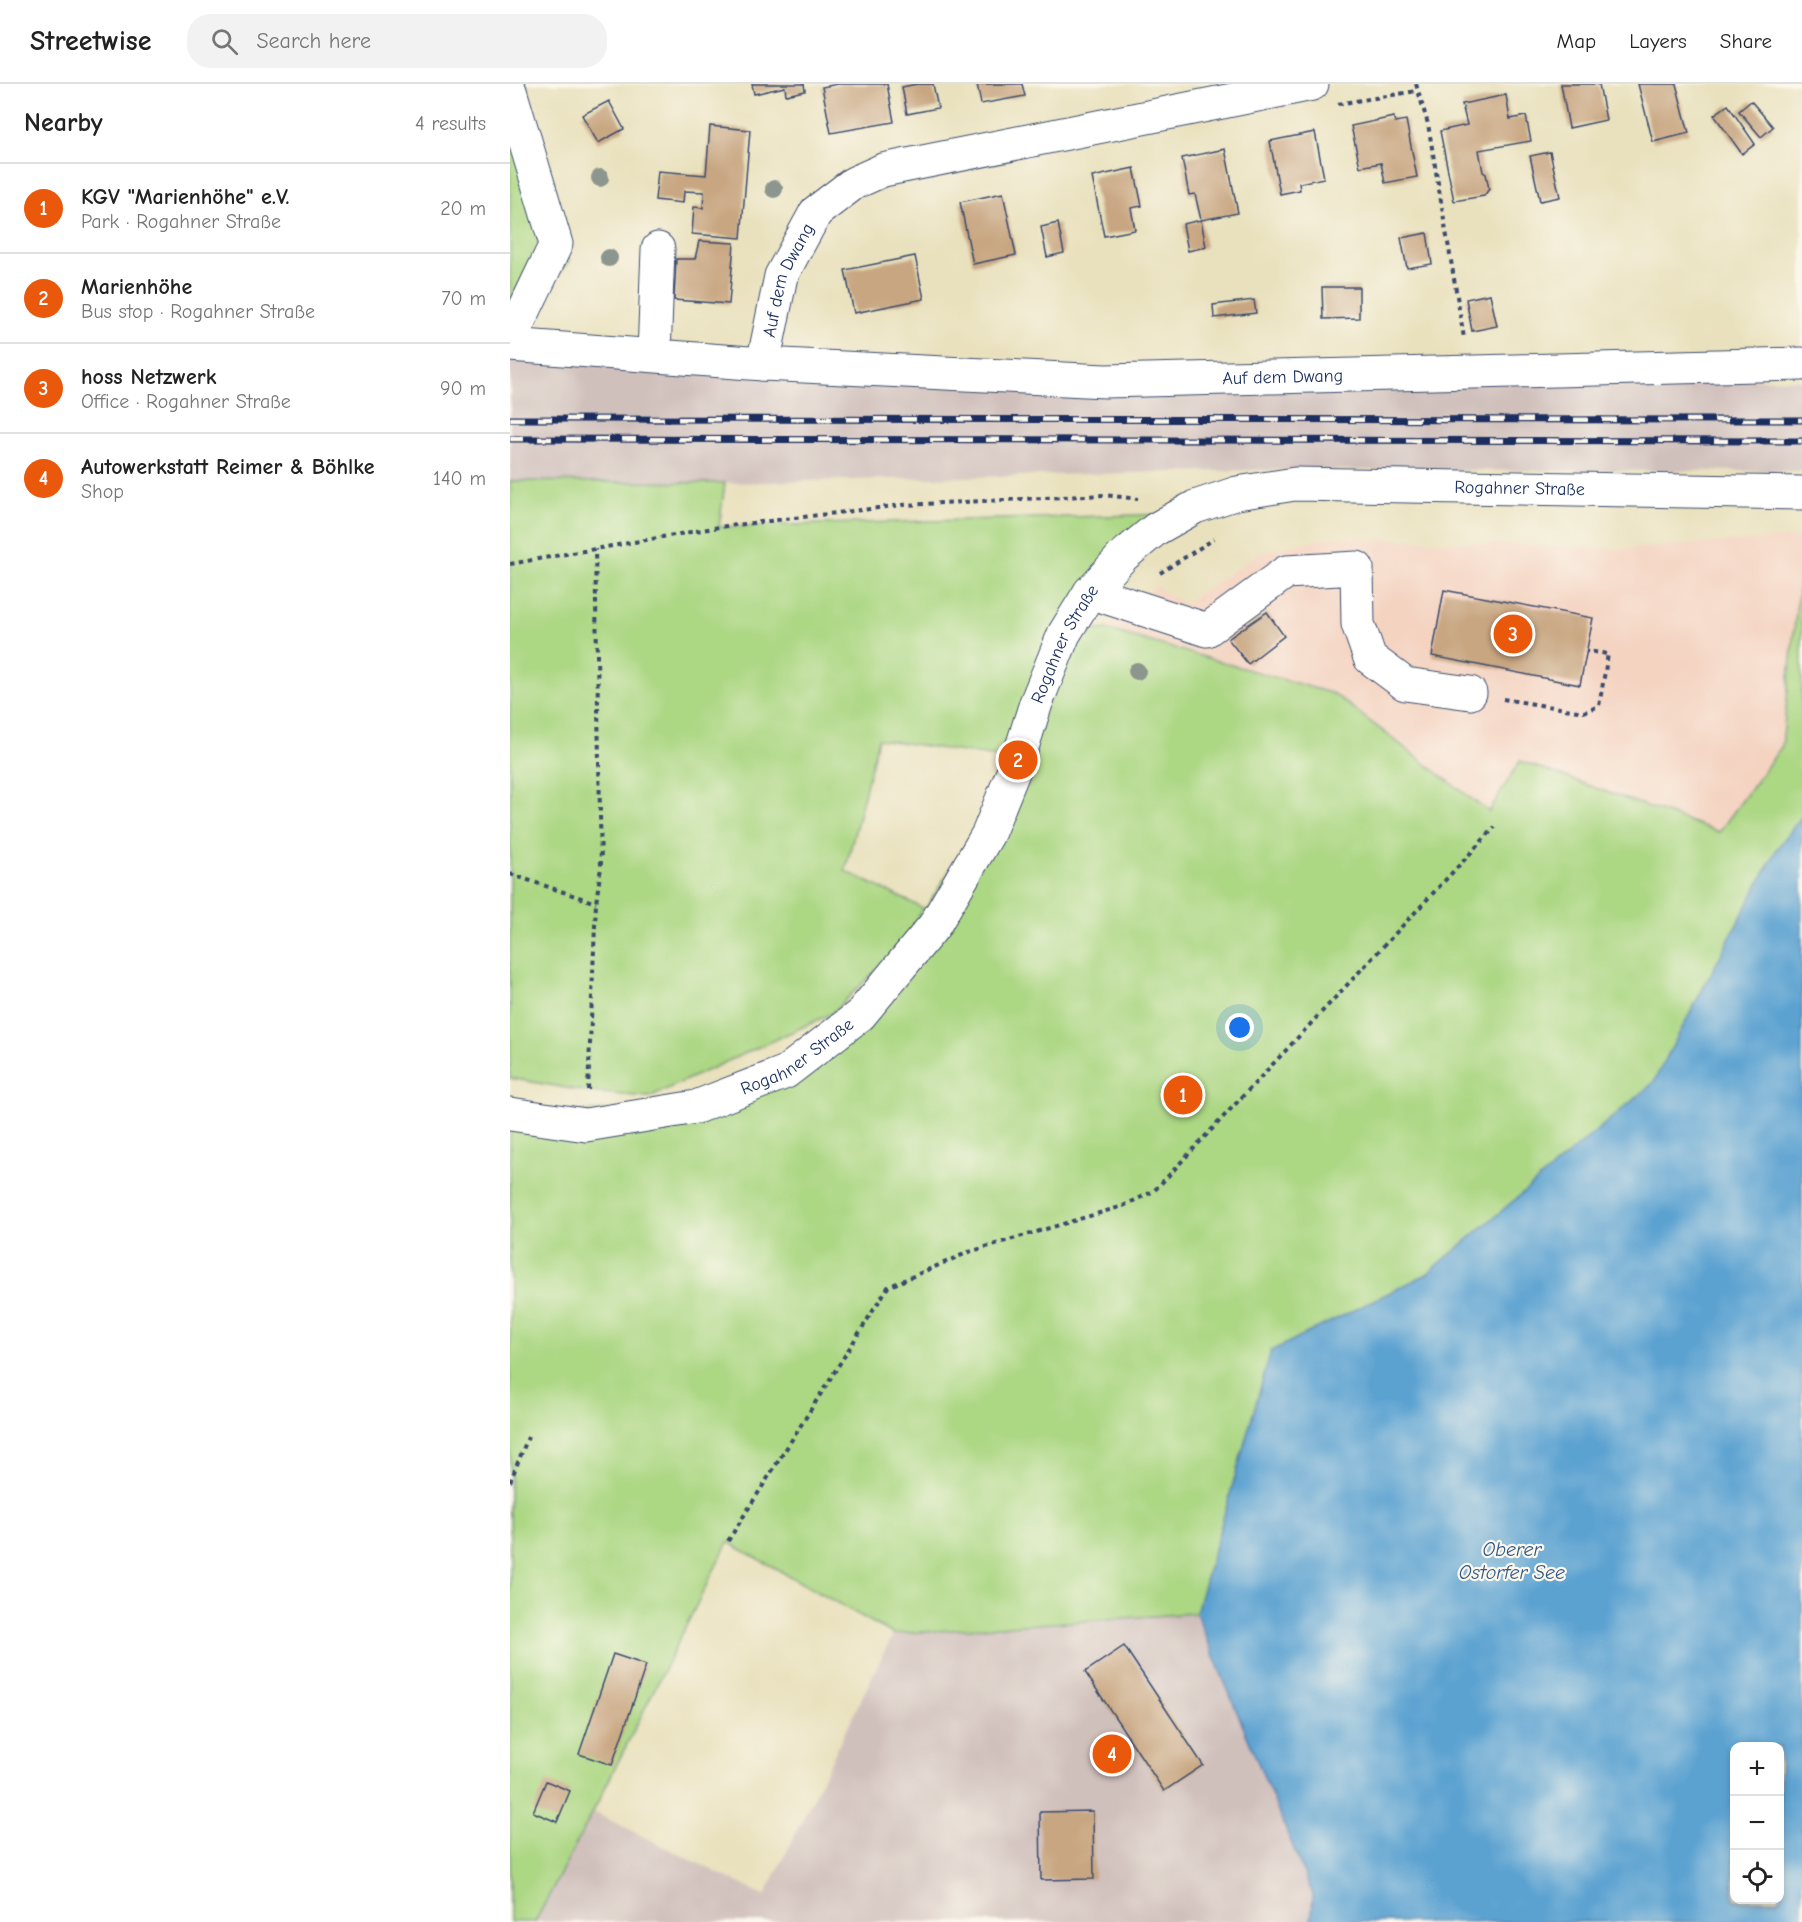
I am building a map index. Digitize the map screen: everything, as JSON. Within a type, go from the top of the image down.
[{"type":"street","name":"Auf dem Dwang","points":[[763,364],[781,276],[816,212],[854,183],[883,170],[1312,84]]},
{"type":"street","points":[[510,91],[556,244],[510,340]]},
{"type":"street","points":[[654,356],[658,249]]},
{"type":"street","name":"Auf dem Dwang","points":[[510,345],[763,364],[1105,381],[1802,364]]},
{"type":"street","name":"Rogahner Straße","points":[[510,1114],[586,1125],[696,1107],[786,1072],[860,1015],[934,926],[988,834],[1064,634],[1090,592],[1123,556],[1156,529],[1195,507],[1237,493],[1295,484],[1802,493]]},
{"type":"street","points":[[1090,592],[1207,630],[1286,572],[1358,568],[1358,624],[1370,657],[1405,684],[1470,693]]},
{"type":"path","points":[[1416,84],[1428,124],[1463,332]]},
{"type":"path","points":[[510,564],[718,527],[903,505],[1104,495],[1138,500]]},
{"type":"path","points":[[1125,604],[1150,579],[1214,539],[1223,536]]},
{"type":"path","points":[[586,1125],[596,903],[601,867],[595,549]]},
{"type":"path","points":[[1470,693],[1584,712],[1599,706],[1608,654],[1587,651]]},
{"type":"path","points":[[728,1541],[888,1287],[969,1252],[1123,1206],[1154,1191],[1495,827]]},
{"type":"path","points":[[510,874],[596,903]]},
{"type":"path","points":[[510,1482],[528,1437]]},
{"type":"shaded area","points":[[510,345],[763,364],[1802,380],[1802,471],[1256,470],[725,483],[510,481]]},
{"type":"shaded area","points":[[1333,537],[1621,549],[1802,537],[1782,747],[1720,832],[1520,761],[1490,812],[1334,694],[1106,629],[1156,586],[1184,604],[1261,552]]},
{"type":"shaded area","points":[[1196,1613],[1314,1895],[1311,1922],[535,1922],[593,1812],[765,1896],[893,1634]]},
{"type":"green space","points":[[510,84],[526,84],[569,261],[510,341]]},
{"type":"green space","points":[[510,481],[725,483],[719,527],[1173,514],[1065,634],[1106,629],[1334,694],[1489,812],[1520,761],[1719,832],[1782,746],[1802,554],[1802,816],[1777,849],[1653,1083],[1427,1274],[1271,1351],[1196,1613],[893,1634],[728,1542],[593,1812],[535,1922],[510,1922],[510,1114],[696,1107],[860,1015],[1018,760],[878,739],[845,871],[923,908],[902,945],[831,1014],[649,1097],[589,1092],[510,1078]]},
{"type":"water","name":"Oberer Ostorfer See","points":[[1802,816],[1802,1922],[1311,1922],[1313,1895],[1196,1613],[1271,1351],[1427,1274],[1653,1083],[1777,849]]},
{"type":"building","points":[[752,84],[804,84],[805,91],[786,95],[785,87],[754,94]]},
{"type":"building","points":[[838,84],[887,84],[894,122],[831,133],[822,87]]},
{"type":"building","points":[[933,84],[938,108],[907,114],[902,87]]},
{"type":"building","points":[[977,84],[1022,84],[1025,96],[981,104]]},
{"type":"building","points":[[1561,84],[1599,84],[1606,120],[1569,128]]},
{"type":"building","points":[[1638,84],[1676,84],[1689,133],[1653,142]]},
{"type":"building","points":[[1506,95],[1510,119],[1526,116],[1531,141],[1479,150],[1489,189],[1484,196],[1454,201],[1440,131],[1467,125],[1462,104]]},
{"type":"building","points":[[609,101],[624,129],[598,143],[582,115]]},
{"type":"building","points":[[1751,101],[1773,127],[1761,137],[1739,111]]},
{"type":"building","points":[[1728,105],[1755,144],[1742,154],[1714,115]]},
{"type":"building","points":[[1394,117],[1395,122],[1406,120],[1417,177],[1385,183],[1381,163],[1360,167],[1351,126]]},
{"type":"building","points":[[710,126],[750,130],[741,238],[692,234],[694,207],[703,208],[704,192],[684,191],[683,203],[655,200],[658,171],[706,175]]},
{"type":"building","points":[[1315,132],[1324,178],[1299,183],[1300,190],[1280,194],[1270,141]]},
{"type":"building","points":[[1225,149],[1238,213],[1201,220],[1195,194],[1189,195],[1182,158]]},
{"type":"building","points":[[1550,152],[1560,197],[1540,201],[1530,156]]},
{"type":"building","points":[[1134,168],[1142,206],[1131,208],[1135,230],[1104,236],[1092,177]]},
{"type":"building","points":[[1003,193],[1016,255],[973,264],[960,202]]},
{"type":"building","points":[[1201,220],[1206,247],[1188,251],[1183,224]]},
{"type":"building","points":[[1058,223],[1064,253],[1047,257],[1041,227]]},
{"type":"building","points":[[1427,233],[1432,264],[1407,268],[1401,238]]},
{"type":"building","points":[[699,241],[734,243],[729,304],[674,300],[676,259],[695,259]]},
{"type":"building","points":[[915,256],[924,299],[854,313],[845,270]]},
{"type":"building","points":[[1322,287],[1359,287],[1359,318],[1323,319]]},
{"type":"building","points":[[1490,294],[1497,326],[1472,331],[1466,299]]},
{"type":"building","points":[[1254,300],[1256,313],[1214,318],[1213,305]]},
{"type":"building","points":[[1444,590],[1593,618],[1580,685],[1432,656]]},
{"type":"building","points":[[1267,612],[1284,636],[1248,664],[1228,639]]},
{"type":"building","points":[[1124,1646],[1203,1765],[1164,1791],[1085,1672]]},
{"type":"building","points":[[613,1654],[646,1665],[612,1765],[579,1754]]},
{"type":"building","points":[[546,1781],[570,1791],[557,1822],[533,1812]]},
{"type":"building","points":[[1093,1811],[1094,1879],[1041,1880],[1040,1812]]},
{"type":"railway","points":[[510,419],[1802,420]]},
{"type":"railway","points":[[510,439],[1802,441]]},
{"type":"place","name":"hoss Netzwerk","points":[[1513,634]]},
{"type":"place","name":"Marienhöhe","points":[[1018,760]]},
{"type":"place","name":"KGV \"Marienhöhe\" e.V.","points":[[1183,1095]]},
{"type":"place","name":"Autowerkstatt Reimer & Böhlke","points":[[1112,1754]]}]
